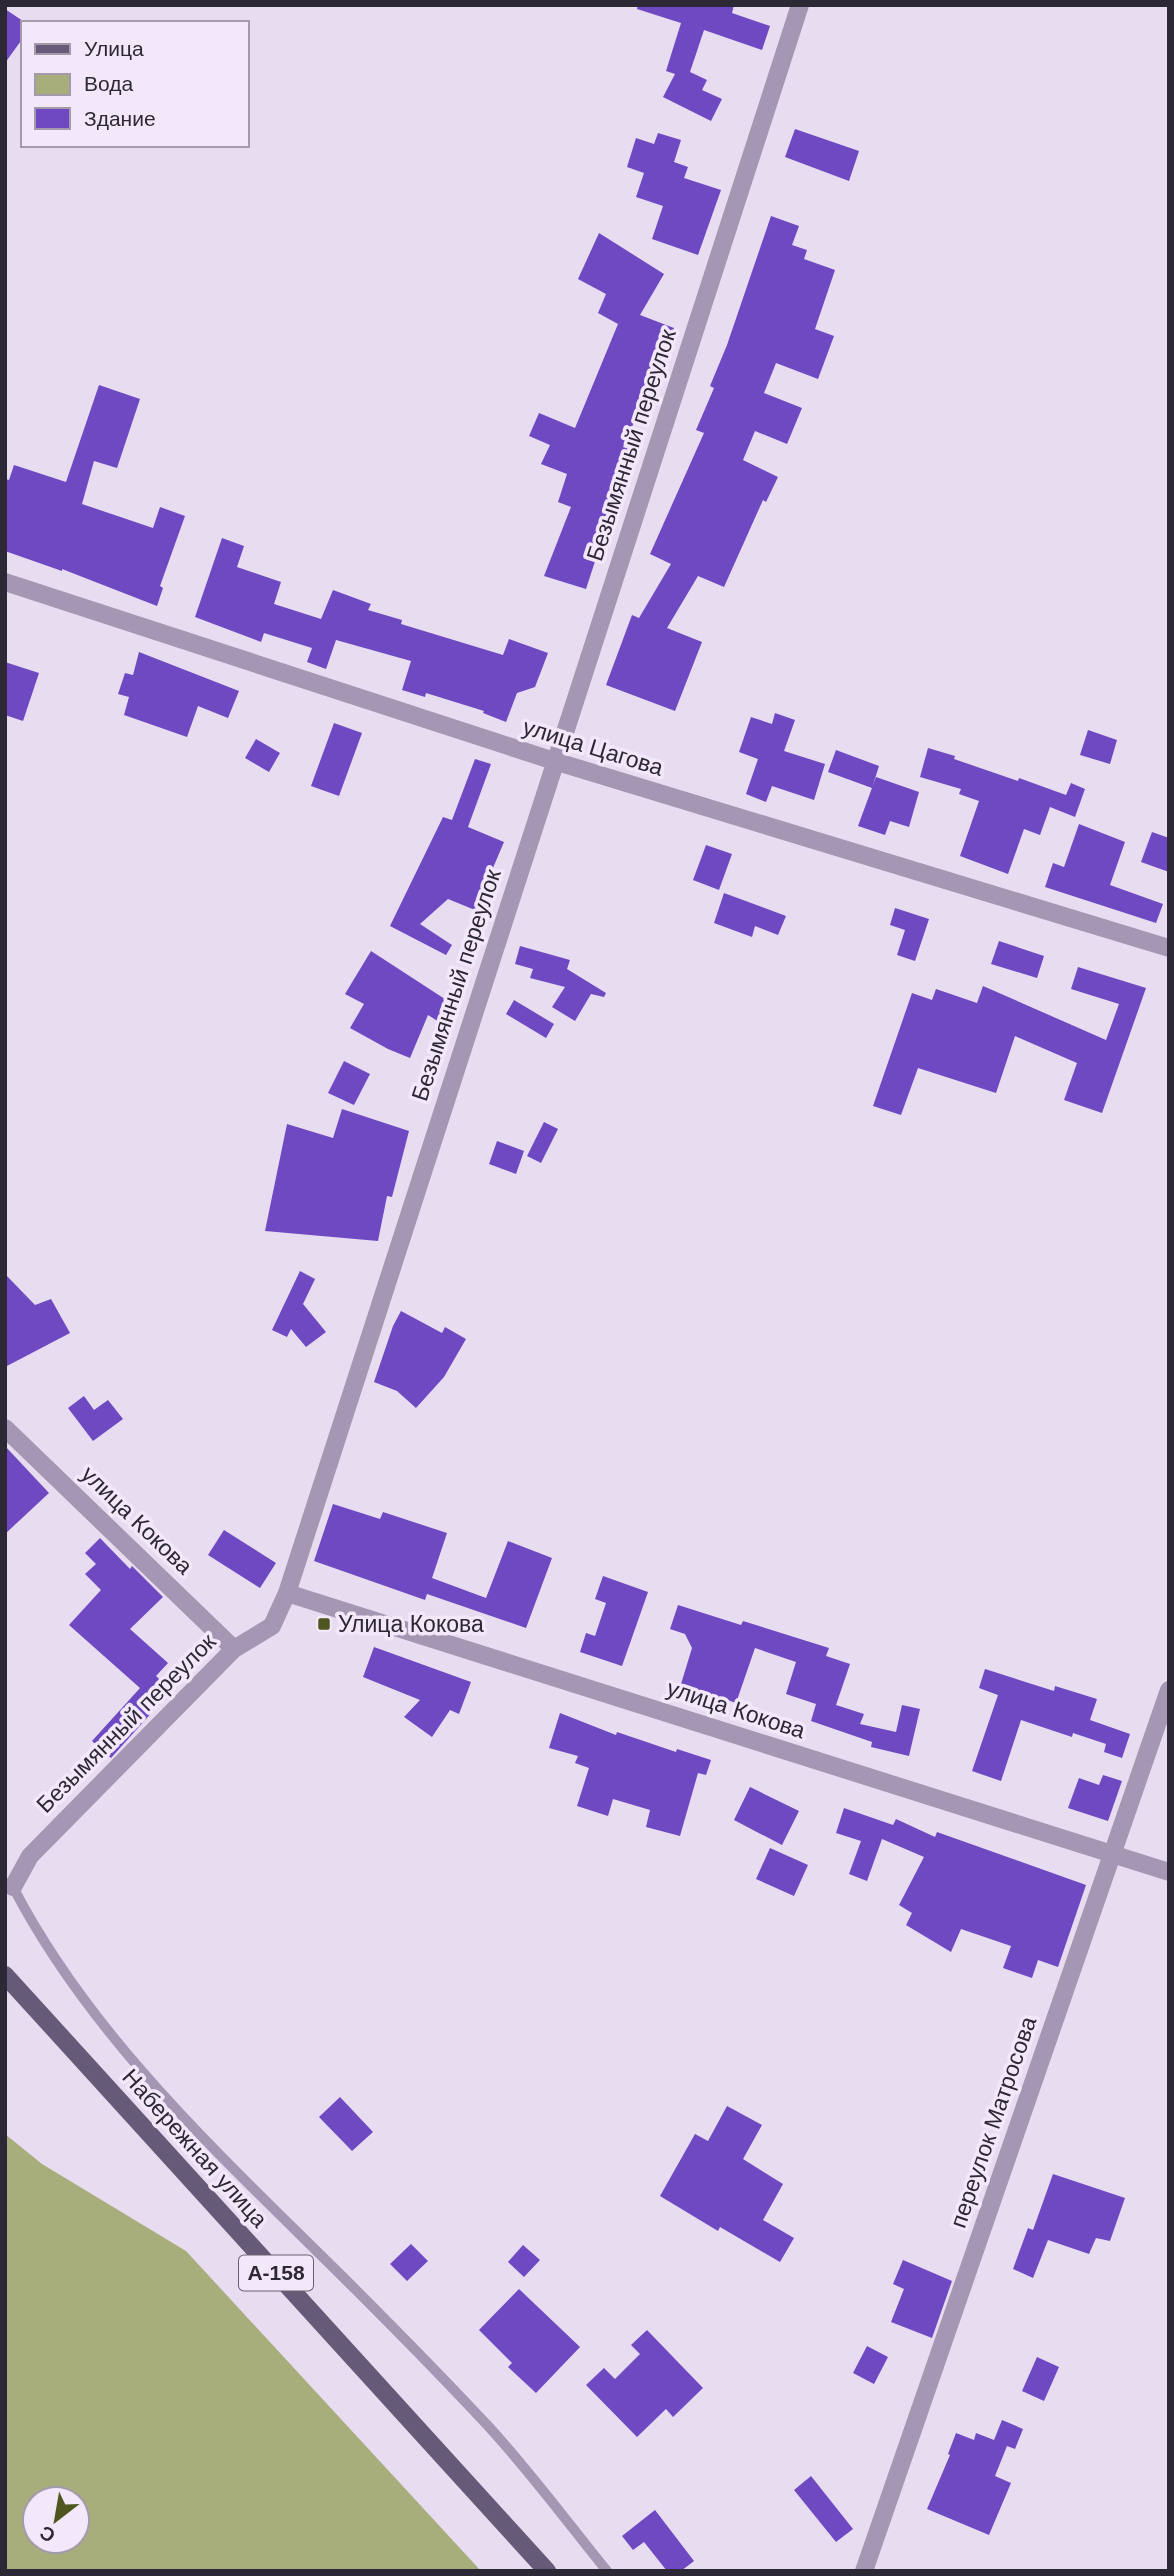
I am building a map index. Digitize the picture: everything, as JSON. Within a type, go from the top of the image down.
[{"type":"main road","name":"Набережная улица","points":[[5,1975],[547,2571]]},
{"type":"street","name":"Безымянный переулок","points":[[9,1887],[30,1856],[234,1649],[272,1626],[287,1592],[800,5]]},
{"type":"street","name":"улица Цагова","points":[[5,582],[554,761],[1169,948]]},
{"type":"street","name":"улица Кокова","points":[[5,1427],[234,1649]]},
{"type":"street","name":"улица Кокова","points":[[287,1592],[1169,1872]]},
{"type":"street","name":"переулок Матросова","points":[[864,2571],[1169,1690]]},
{"type":"lane","points":[[9,1887],[80,1997],[201,2138],[358,2292],[491,2430],[607,2571]]},
{"type":"water","points":[[5,2134],[42,2164],[186,2251],[481,2571],[5,2571]]},
{"type":"building","points":[[638,5],[734,5],[732,13],[770,26],[762,50],[704,30],[690,72],[707,80],[702,90],[722,99],[711,121],[663,97],[675,74],[666,71],[681,23],[637,9]]},
{"type":"building","points":[[5,9],[23,21],[21,41],[5,63]]},
{"type":"building","points":[[795,129],[859,151],[849,181],[785,157]]},
{"type":"building","points":[[658,133],[681,140],[674,162],[688,167],[684,178],[721,190],[698,255],[652,239],[663,206],[636,197],[644,173],[627,167],[636,138],[654,144]]},
{"type":"building","points":[[771,216],[799,226],[792,245],[807,250],[804,259],[835,270],[815,329],[834,336],[818,379],[776,363],[764,393],[802,408],[787,444],[755,431],[743,460],[778,477],[766,502],[763,500],[724,587],[698,576],[667,628],[702,642],[675,711],[606,685],[632,615],[639,618],[671,564],[650,554],[704,433],[696,430],[714,388],[710,386],[727,345]]},
{"type":"building","points":[[599,233],[664,274],[640,315],[674,328],[656,374],[661,376],[649,404],[643,402],[623,447],[637,452],[619,500],[622,501],[615,523],[612,521],[601,543],[586,589],[544,576],[571,507],[558,502],[567,474],[541,464],[550,445],[529,436],[539,413],[575,428],[618,324],[598,313],[606,294],[578,279]]},
{"type":"building","points":[[99,385],[140,399],[117,468],[94,461],[82,504],[153,528],[160,507],[185,516],[160,586],[163,588],[157,606],[62,569],[5,551],[5,479],[9,480],[14,465],[66,482]]},
{"type":"building","points":[[222,538],[244,546],[237,567],[281,582],[274,604],[321,619],[333,590],[371,604],[368,610],[402,620],[401,624],[503,655],[509,639],[548,653],[535,687],[517,693],[506,722],[483,713],[484,711],[426,693],[425,697],[402,690],[411,661],[336,640],[326,669],[307,662],[312,648],[264,633],[261,642],[195,617]]},
{"type":"building","points":[[139,652],[239,691],[228,718],[198,706],[187,737],[124,715],[129,697],[118,694],[125,673],[133,675]]},
{"type":"building","points":[[5,662],[39,673],[23,721],[5,715]]},
{"type":"building","points":[[775,713],[795,720],[784,751],[825,764],[814,800],[772,786],[766,802],[746,794],[758,759],[739,752],[751,717],[772,724]]},
{"type":"building","points":[[334,723],[362,733],[339,796],[311,786]]},
{"type":"building","points":[[1088,730],[1117,740],[1110,764],[1080,755]]},
{"type":"building","points":[[256,739],[280,753],[269,772],[245,758]]},
{"type":"building","points":[[928,748],[1018,781],[1019,778],[1066,795],[1071,783],[1085,789],[1075,817],[1050,807],[1040,835],[1024,829],[1008,874],[960,856],[979,801],[959,794],[961,789],[920,777]]},
{"type":"building","points":[[836,750],[879,766],[872,788],[828,772]]},
{"type":"building","points":[[475,759],[491,764],[468,827],[504,842],[475,910],[448,899],[420,924],[452,945],[446,955],[390,926],[443,817],[452,820]]},
{"type":"building","points":[[876,777],[919,792],[909,827],[890,821],[885,835],[858,826]]},
{"type":"building","points":[[1079,824],[1125,842],[1110,885],[1163,904],[1156,923],[1045,887],[1053,863],[1064,867]]},
{"type":"building","points":[[1152,832],[1169,838],[1169,872],[1141,862]]},
{"type":"building","points":[[706,845],[732,854],[719,890],[693,880]]},
{"type":"building","points":[[724,893],[786,916],[778,935],[755,926],[752,937],[714,923]]},
{"type":"building","points":[[895,908],[929,919],[915,961],[897,955],[905,930],[890,925]]},
{"type":"building","points":[[999,941],[1044,956],[1037,978],[991,964]]},
{"type":"building","points":[[520,946],[570,960],[567,969],[606,993],[604,997],[591,994],[575,1021],[552,1007],[565,987],[530,978],[533,969],[515,964]]},
{"type":"building","points":[[371,951],[451,1003],[444,1025],[428,1015],[410,1058],[350,1028],[364,1004],[345,994]]},
{"type":"building","points":[[1078,967],[1146,988],[1102,1113],[1064,1100],[1077,1063],[1015,1036],[996,1093],[918,1068],[901,1115],[873,1106],[912,993],[932,1000],[936,989],[977,1003],[983,986],[1106,1040],[1119,1004],[1071,989]]},
{"type":"building","points":[[514,1000],[554,1024],[546,1038],[506,1014]]},
{"type":"building","points":[[344,1061],[370,1074],[354,1105],[328,1093]]},
{"type":"building","points":[[342,1109],[409,1131],[392,1197],[387,1196],[378,1241],[265,1231],[287,1124],[333,1138]]},
{"type":"building","points":[[544,1122],[558,1129],[541,1163],[527,1156]]},
{"type":"building","points":[[497,1141],[524,1151],[516,1174],[489,1164]]},
{"type":"building","points":[[300,1271],[315,1279],[303,1304],[326,1332],[306,1347],[291,1329],[287,1337],[272,1330]]},
{"type":"building","points":[[5,1274],[35,1305],[51,1299],[70,1333],[5,1367]]},
{"type":"building","points":[[401,1311],[442,1333],[445,1327],[466,1339],[444,1377],[416,1408],[397,1391],[374,1382],[393,1326]]},
{"type":"building","points":[[84,1396],[94,1410],[108,1400],[123,1419],[93,1441],[68,1408]]},
{"type":"building","points":[[5,1446],[49,1493],[5,1534]]},
{"type":"building","points":[[333,1504],[380,1519],[383,1512],[447,1533],[432,1578],[486,1598],[508,1541],[552,1558],[526,1628],[427,1594],[425,1600],[314,1561]]},
{"type":"building","points":[[224,1530],[276,1563],[260,1588],[208,1555]]},
{"type":"building","points":[[100,1538],[130,1569],[132,1566],[163,1597],[130,1629],[168,1663],[156,1676],[172,1690],[111,1758],[92,1741],[140,1688],[69,1625],[101,1590],[85,1574],[96,1564],[85,1553]]},
{"type":"building","points":[[603,1576],[648,1592],[622,1666],[580,1652],[586,1633],[595,1636],[606,1603],[595,1599]]},
{"type":"building","points":[[678,1605],[741,1625],[743,1621],[829,1648],[826,1656],[850,1664],[836,1705],[864,1714],[860,1724],[896,1732],[902,1705],[920,1709],[909,1756],[871,1747],[872,1742],[811,1721],[816,1704],[786,1694],[796,1662],[755,1648],[736,1703],[681,1684],[692,1648],[685,1634],[670,1629]]},
{"type":"building","points":[[374,1647],[471,1682],[459,1714],[450,1710],[432,1737],[404,1717],[420,1700],[363,1677]]},
{"type":"building","points":[[985,1669],[1054,1691],[1055,1686],[1097,1699],[1090,1720],[1130,1734],[1122,1758],[1104,1752],[1106,1744],[1073,1733],[1072,1737],[1021,1720],[1001,1781],[972,1771],[998,1695],[979,1688]]},
{"type":"building","points":[[560,1713],[616,1735],[617,1732],[676,1752],[677,1749],[711,1760],[706,1775],[698,1773],[680,1836],[646,1827],[650,1810],[613,1799],[608,1816],[577,1806],[589,1768],[575,1763],[578,1756],[549,1748]]},
{"type":"building","points":[[1103,1775],[1122,1781],[1108,1821],[1068,1808],[1079,1778],[1099,1785]]},
{"type":"building","points":[[750,1787],[799,1811],[782,1845],[734,1820]]},
{"type":"building","points":[[844,1808],[893,1825],[896,1819],[935,1837],[937,1832],[1086,1885],[1058,1967],[1038,1960],[1032,1978],[1003,1968],[1011,1946],[961,1929],[951,1952],[906,1925],[912,1913],[899,1905],[924,1857],[882,1839],[867,1881],[849,1874],[861,1841],[836,1833]]},
{"type":"building","points":[[770,1848],[808,1865],[794,1896],[756,1879]]},
{"type":"building","points":[[340,2097],[373,2132],[352,2151],[319,2117]]},
{"type":"building","points":[[727,2106],[762,2125],[743,2159],[783,2184],[763,2220],[794,2238],[780,2262],[720,2227],[718,2231],[660,2196],[695,2134],[708,2141]]},
{"type":"building","points":[[1053,2174],[1125,2198],[1110,2241],[1096,2238],[1089,2254],[1048,2240],[1033,2278],[1013,2269],[1028,2228],[1033,2230]]},
{"type":"building","points":[[411,2244],[428,2261],[407,2281],[390,2264]]},
{"type":"building","points":[[523,2245],[540,2260],[524,2277],[508,2262]]},
{"type":"building","points":[[903,2260],[952,2281],[932,2338],[891,2322],[904,2289],[893,2284]]},
{"type":"building","points":[[519,2289],[580,2347],[536,2393],[508,2367],[512,2363],[479,2330]]},
{"type":"building","points":[[647,2330],[703,2388],[673,2417],[666,2409],[637,2437],[586,2385],[604,2368],[615,2379],[640,2354],[631,2345]]},
{"type":"building","points":[[867,2346],[888,2357],[874,2384],[853,2373]]},
{"type":"building","points":[[1037,2357],[1059,2367],[1044,2401],[1022,2391]]},
{"type":"building","points":[[1002,2420],[1023,2429],[1015,2449],[1007,2446],[995,2476],[1011,2483],[989,2535],[927,2509],[950,2455],[948,2454],[956,2433],[974,2440],[976,2433],[994,2440]]},
{"type":"building","points":[[811,2476],[853,2529],[836,2542],[794,2490]]},
{"type":"building","points":[[655,2510],[694,2561],[681,2571],[667,2571],[644,2542],[633,2550],[622,2536]]},
{"type":"place","name":"Улица Кокова","points":[[324,1624]]}]
